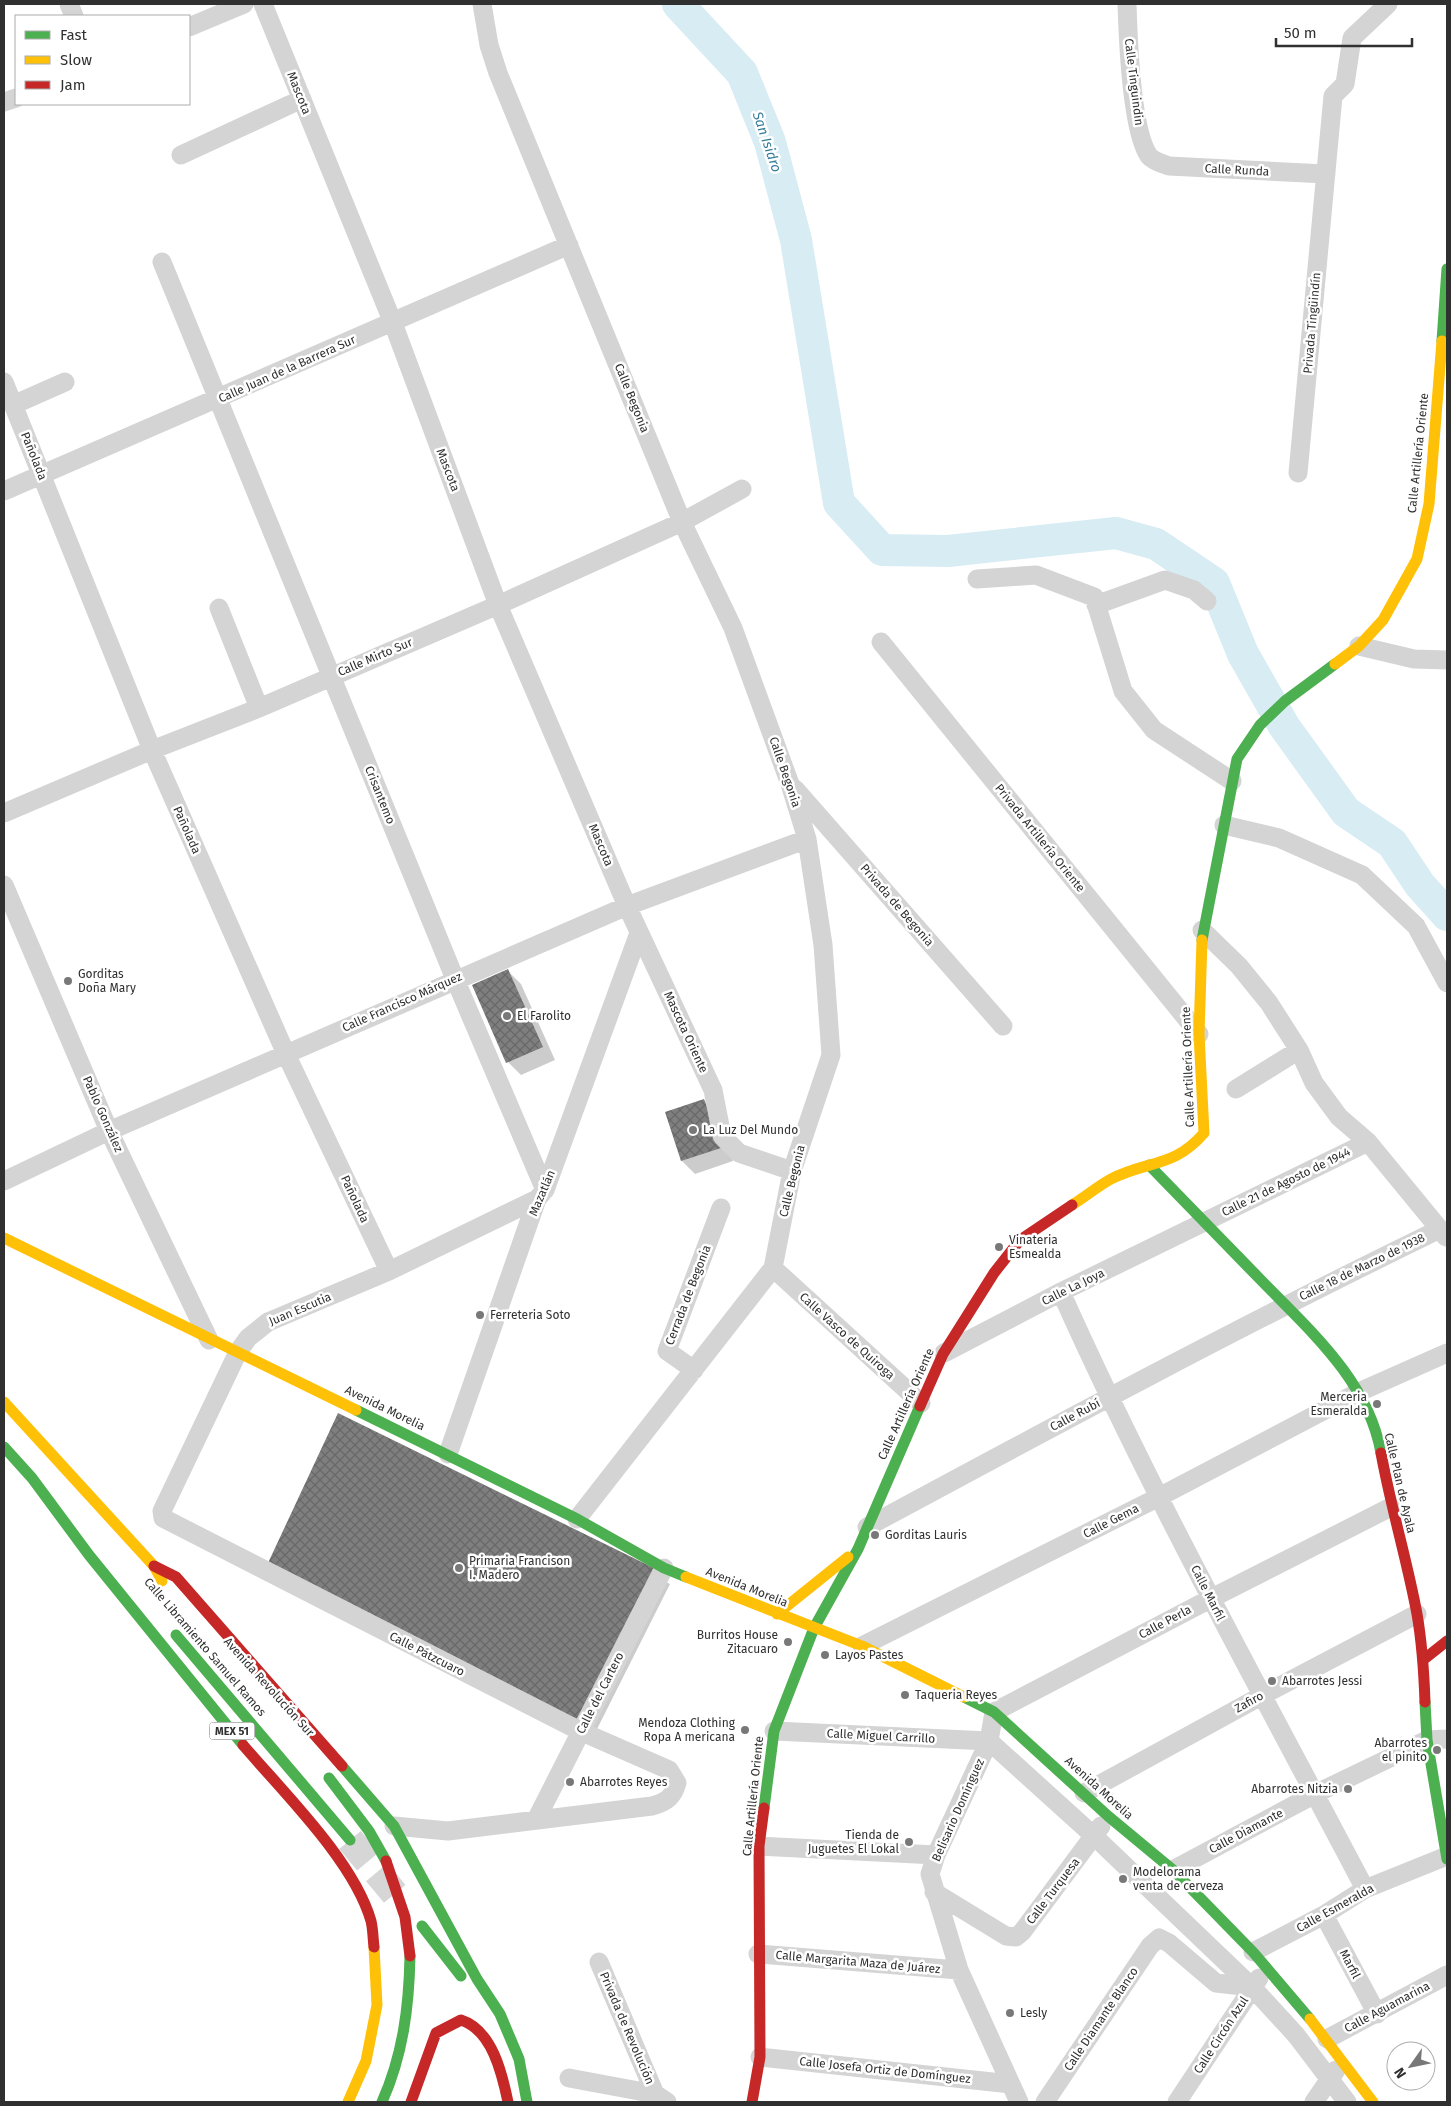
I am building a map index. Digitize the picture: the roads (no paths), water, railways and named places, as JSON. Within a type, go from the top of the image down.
[{"type":"street","points":[[190,27],[244,4]]},
{"type":"street","name":"Mascota","points":[[263,4],[392,323],[498,604],[639,933]]},
{"type":"street","name":"Calle Begonia","points":[[482,4],[493,60],[682,522],[733,628],[790,784],[807,839],[823,945],[831,1055],[792,1171],[772,1268],[577,1519]]},
{"type":"street","name":"Calle Tinguindin","points":[[1128,4],[1128,51],[1142,140],[1150,158]]},
{"type":"street","name":"Privada Tingüindín","points":[[1298,473],[1333,96],[1345,84],[1352,38],[1388,4]]},
{"type":"street","points":[[181,155],[302,99]]},
{"type":"street","name":"Calle Runda","points":[[1150,158],[1170,166],[1326,174]]},
{"type":"street","name":"Calle Juan de la Barrera Sur","points":[[4,491],[217,400],[569,245]]},
{"type":"street","name":"Crisantemo","points":[[162,262],[455,979],[541,1195]]},
{"type":"street","name":"Calle Artillería Oriente","points":[[752,2102],[755,2096],[760,2057],[758,1954],[759,1846],[774,1731],[814,1628],[858,1549],[943,1354],[994,1274],[1020,1240],[1112,1179],[1176,1157],[1191,1148],[1204,1133],[1199,1034],[1202,930],[1237,759],[1260,724],[1285,702],[1359,646],[1383,620],[1417,559],[1429,504],[1447,269]]},
{"type":"street","name":"Pañolada","points":[[4,382],[152,750],[286,1054],[389,1270]]},
{"type":"street","points":[[13,405],[65,382]]},
{"type":"street","name":"Calle Mirto Sur","points":[[4,813],[152,750],[259,708],[498,604],[682,522],[742,489]]},
{"type":"street","points":[[977,579],[1036,575],[1094,598],[1123,691],[1154,730],[1232,781]]},
{"type":"street","points":[[1096,605],[1165,580],[1194,590],[1207,602]]},
{"type":"street","points":[[219,608],[259,708]]},
{"type":"street","name":"Privada Artillería Oriente","points":[[881,642],[1199,1034]]},
{"type":"street","points":[[1359,646],[1414,659],[1447,660]]},
{"type":"street","name":"Privada de Begonia","points":[[790,784],[1003,1026]]},
{"type":"street","points":[[1224,825],[1279,838],[1362,875],[1416,926],[1447,983]]},
{"type":"street","name":"Calle Francisco Márquez","points":[[4,1181],[109,1131],[626,906],[807,839]]},
{"type":"street","name":"Pablo González","points":[[4,885],[109,1131],[209,1340]]},
{"type":"street","points":[[1202,930],[1239,966],[1269,1003],[1299,1050],[1314,1083],[1339,1117],[1368,1142],[1444,1233]]},
{"type":"street","name":"Mascota Oriente","points":[[639,933],[713,1090],[722,1136],[739,1153],[792,1171]]},
{"type":"street","name":"Mazatlán","points":[[448,1454],[541,1195],[639,933]]},
{"type":"street","points":[[1236,1089],[1299,1050]]},
{"type":"street","name":"Calle 21 de Agosto de 1944","points":[[1204,1223],[1368,1142]]},
{"type":"street","name":"Calle Plan de Ayala","points":[[1149,1165],[1327,1348],[1359,1392],[1379,1441],[1391,1507],[1417,1614],[1423,1660],[1427,1740],[1447,1857]]},
{"type":"street","name":"Juan Escutia","points":[[163,1518],[162,1511],[238,1352],[248,1338],[268,1322],[389,1270],[541,1195]]},
{"type":"street","name":"Cerrada de Begonia","points":[[694,1370],[667,1351],[721,1208]]},
{"type":"street","name":"Calle La Joya","points":[[943,1354],[1061,1292],[1204,1223]]},
{"type":"street","name":"Calle 18 de Marzo de 1938","points":[[1284,1305],[1444,1233]]},
{"type":"street","name":"Avenida Morelia","points":[[4,1238],[209,1340],[238,1352],[448,1454],[577,1519],[664,1568],[862,1646],[994,1712],[1108,1816],[1173,1870],[1253,1952],[1326,2039],[1373,2102]]},
{"type":"street","name":"Calle Vasco de Quiroga","points":[[772,1268],[921,1403]]},
{"type":"street","name":"Calle Marfil","points":[[1061,1292],[1108,1397],[1210,1599],[1263,1694],[1365,1889]]},
{"type":"street","name":"Calle Rubí","points":[[867,1527],[1284,1305]]},
{"type":"street","name":"Calle Gema","points":[[862,1646],[1159,1497],[1359,1392],[1447,1353]]},
{"type":"street","points":[[4,1402],[154,1566],[170,1595]]},
{"type":"street","name":"MEX 51","points":[[4,1447],[32,1478],[89,1555],[199,1693],[332,1848],[355,1884],[371,1922],[376,1965],[377,2005],[366,2061],[348,2102]]},
{"type":"street","name":"MEX 51","points":[[32,1478],[45,1485],[81,1524]]},
{"type":"street","name":"Calle Perla","points":[[994,1712],[1391,1507]]},
{"type":"street","name":"Calle Pátzcuaro","points":[[163,1518],[580,1731],[669,1770],[677,1783],[673,1796],[663,1803],[652,1806],[537,1818]]},
{"type":"street","points":[[777,1614],[858,1549]]},
{"type":"street","points":[[154,1566],[176,1577],[394,1826],[477,1978],[500,2014],[519,2059],[527,2102]]},
{"type":"street","name":"Calle del Cartero","points":[[537,1818],[664,1568]]},
{"type":"street","name":"Zafiro","points":[[1084,1793],[1263,1694],[1417,1614]]},
{"type":"street","name":"Calle Libramiento Samuel Ramos","points":[[170,1628],[350,1840]]},
{"type":"street","points":[[1423,1660],[1447,1641]]},
{"type":"street","name":"Belisario Domínguez","points":[[994,1712],[989,1741],[936,1855],[930,1874],[959,1970],[1019,2102]]},
{"type":"street","name":"Calle Miguel Carrillo","points":[[774,1731],[989,1741]]},
{"type":"street","points":[[1427,1740],[1447,1739]]},
{"type":"street","name":"Calle Diamante","points":[[1173,1870],[1315,1794],[1427,1740]]},
{"type":"street","points":[[989,1741],[1094,1836],[1252,1987],[1296,2035],[1347,2102]]},
{"type":"street","points":[[319,1765],[349,1803],[386,1861],[405,1917],[410,1956],[410,1994],[405,2039],[382,2102]]},
{"type":"street","name":"Calle Turquesa","points":[[934,1892],[1006,1936],[1016,1937],[1022,1932],[1108,1816]]},
{"type":"street","points":[[394,1826],[448,1831],[537,1818]]},
{"type":"street","points":[[759,1846],[936,1855]]},
{"type":"street","name":"Calle Esmeralda","points":[[1253,1952],[1324,1915],[1365,1889],[1447,1857]]},
{"type":"street","name":"Marfil","points":[[1324,1915],[1377,2014]]},
{"type":"street","points":[[422,1926],[466,1982],[501,2037],[513,2074],[517,2102]]},
{"type":"street","name":"Calle Diamante Blanco","points":[[1045,2102],[1150,1946],[1159,1938],[1168,1943],[1216,1983],[1252,1987]]},
{"type":"street","name":"Calle Margarita Maza de Juárez","points":[[758,1954],[959,1970]]},
{"type":"street","name":"Privada de Revolución","points":[[599,1962],[661,2098]]},
{"type":"street","name":"Calle Circón Azul","points":[[1177,2102],[1252,1987],[1267,1968]]},
{"type":"street","name":"Calle Aguamarina","points":[[1326,2039],[1377,2014],[1447,1975]]},
{"type":"street","points":[[411,2102],[436,2033],[448,2025],[461,2020],[473,2024],[484,2036],[503,2077],[508,2102]]},
{"type":"street","name":"Calle Josefa Ortiz de Domínguez","points":[[760,2057],[1011,2084]]},
{"type":"street","points":[[1314,2102],[1343,2062]]},
{"type":"street","name":"Privada de Revolución","points":[[569,2078],[661,2098]]},
{"type":"waterway","name":"San Isidro","points":[[678,4],[742,73],[770,142],[796,240],[839,503],[882,550],[948,551],[1116,533],[1156,544],[1214,583],[1243,654],[1284,726],[1346,812],[1392,843],[1420,885],[1447,915]]},
{"type":"tunnel","points":[[350,1840],[399,1899]]},
{"type":"place","name":"Gorditas Doña Mary","points":[[68,981]]},
{"type":"place","name":"El Farolito","points":[[507,1016]]},
{"type":"place","name":"La Luz Del Mundo","points":[[693,1130]]},
{"type":"place","name":"Vinateria Esmealda","points":[[999,1247]]},
{"type":"place","name":"Ferreteria Soto","points":[[480,1315]]},
{"type":"place","name":"Merceria Esmeralda","points":[[1377,1404]]},
{"type":"place","name":"Gorditas Lauris","points":[[875,1535]]},
{"type":"place","name":"Primaria Francison I. Madero","points":[[459,1568]]},
{"type":"place","name":"Burritos House Zitacuaro","points":[[788,1642]]},
{"type":"place","name":"Layos Pastes","points":[[825,1655]]},
{"type":"place","name":"Abarrotes Jessi","points":[[1272,1681]]},
{"type":"place","name":"Taqueria Reyes","points":[[905,1695]]},
{"type":"place","name":"Mendoza Clothing Ropa A mericana","points":[[745,1730]]},
{"type":"place","name":"Abarrotes el pinito","points":[[1437,1750]]},
{"type":"place","name":"Abarrotes Reyes","points":[[570,1782]]},
{"type":"place","name":"Abarrotes Nitzia","points":[[1348,1789]]},
{"type":"place","name":"Tienda de Juguetes El Lokal","points":[[909,1842]]},
{"type":"place","name":"Modelorama venta de cerveza","points":[[1123,1879]]},
{"type":"place","name":"Lesly","points":[[1010,2013]]}]
